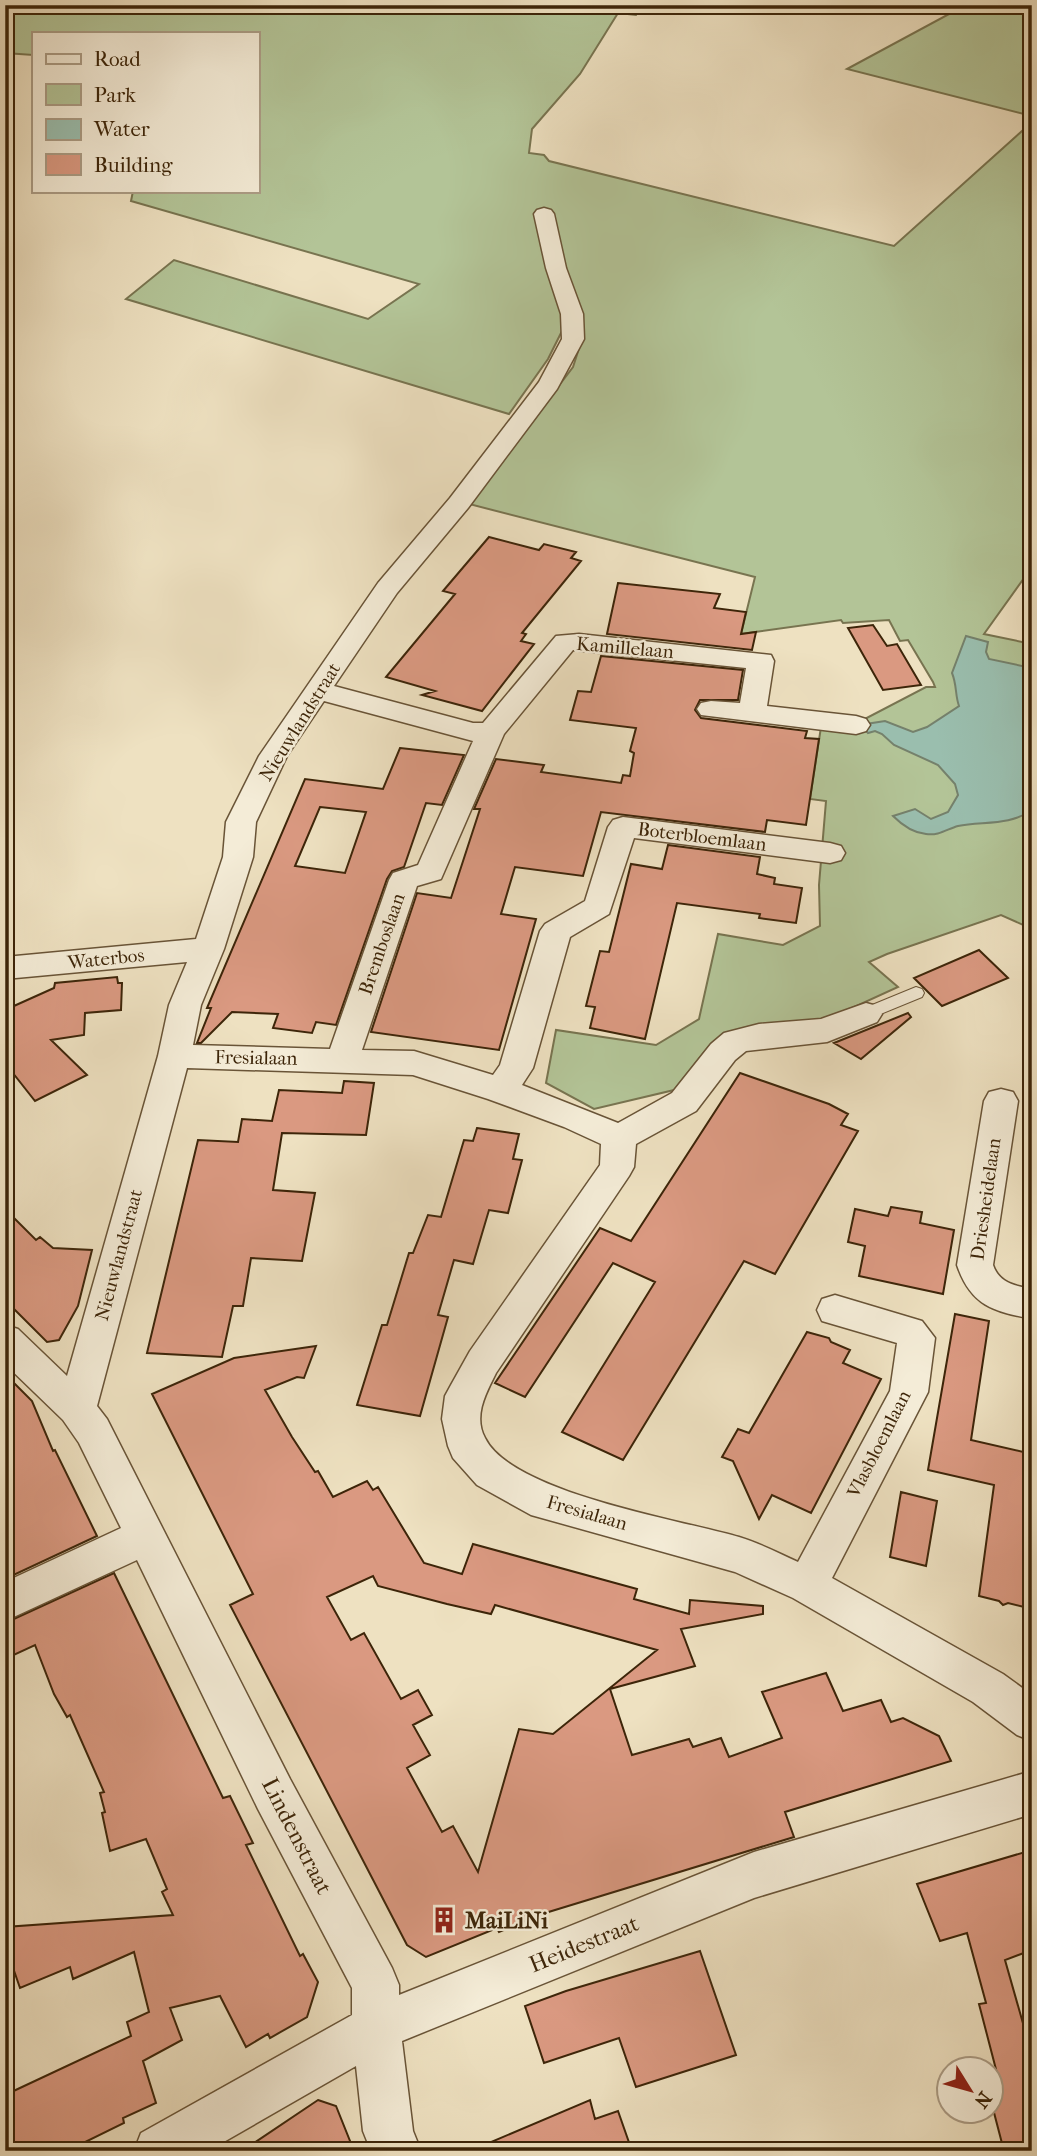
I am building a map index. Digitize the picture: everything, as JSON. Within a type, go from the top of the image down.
[{"type":"street","name":"Nieuwlandstraat","points":[[77,1409],[174,1056],[185,1005],[208,949],[238,856],[241,822],[273,757],[316,690],[387,587],[459,503],[549,384],[573,339],[572,314],[555,268],[544,214]]},
{"type":"street","name":"Kamillelaan","points":[[491,732],[565,642],[761,662],[752,713]]},
{"type":"street","points":[[316,690],[473,732],[491,732]]},
{"type":"street","points":[[711,709],[856,724]]},
{"type":"street","name":"Bremboslaan","points":[[342,1060],[404,880],[430,872],[491,732]]},
{"type":"street","name":"Boterbloemlaan","points":[[500,1090],[516,1068],[556,931],[598,907],[623,827],[830,853]]},
{"type":"street","name":"Waterbos","points":[[5,968],[208,949]]},
{"type":"street","points":[[619,1138],[684,1102],[723,1052],[736,1041],[759,1036],[806,1034],[827,1030],[866,1014]]},
{"type":"street","name":"Fresialaan","points":[[174,1056],[414,1063],[500,1090],[576,1118],[619,1138],[617,1167],[483,1362],[464,1396],[461,1419],[467,1446],[491,1473],[545,1503],[741,1556],[807,1585],[988,1688],[1032,1721]]},
{"type":"street","name":"Driesheidelaan","points":[[1001,1101],[975,1265],[986,1290],[1032,1304]]},
{"type":"street","name":"Vlasbloemlaan","points":[[807,1585],[909,1392],[916,1338],[909,1332],[835,1310]]},
{"type":"street","name":"Lindenstraat","points":[[5,1340],[77,1409],[93,1431],[274,1794],[374,1985],[376,2028],[388,2131],[396,2151]]},
{"type":"street","points":[[5,1602],[146,1535]]},
{"type":"street","name":"Heidestraat","points":[[159,2151],[376,2028],[754,1875],[1032,1791]]},
{"type":"lane","points":[[866,1014],[916,993]]},
{"type":"green space","points":[[5,5],[641,5],[636,15],[618,13],[580,74],[532,129],[529,153],[544,155],[549,161],[894,246],[1032,122],[1032,567],[984,634],[1032,644],[1032,929],[1001,915],[869,962],[898,987],[817,1024],[741,1032],[709,1046],[674,1090],[594,1109],[546,1083],[556,1030],[656,1045],[699,1019],[718,934],[783,945],[820,926],[819,885],[826,801],[810,799],[821,727],[861,721],[926,687],[935,687],[933,682],[908,640],[900,641],[889,620],[843,623],[841,620],[741,634],[755,577],[469,504],[573,367],[583,336],[562,331],[548,359],[509,414],[126,299],[174,260],[368,319],[419,284],[131,201],[133,192],[259,192],[259,32],[32,32],[32,55],[5,53]]},
{"type":"green space","points":[[962,5],[1032,5],[1032,116],[847,69],[964,6]]},
{"type":"water","points":[[966,636],[988,642],[986,652],[989,659],[1032,668],[1032,810],[1006,821],[958,826],[935,834],[922,833],[908,828],[893,816],[915,809],[931,819],[948,812],[958,795],[955,784],[938,765],[894,745],[882,734],[875,731],[868,733],[864,728],[866,724],[885,721],[913,732],[927,727],[959,706],[952,673]]},
{"type":"building","points":[[489,537],[539,550],[544,544],[576,552],[571,558],[581,561],[522,633],[526,634],[521,641],[534,644],[482,711],[422,695],[435,691],[386,677],[455,594],[443,591]]},
{"type":"building","points":[[618,583],[720,594],[714,608],[746,612],[741,634],[756,632],[752,650],[607,634]]},
{"type":"building","points":[[873,625],[887,646],[897,644],[921,685],[883,690],[848,628]]},
{"type":"building","points":[[601,656],[743,670],[738,700],[700,700],[695,710],[701,718],[807,731],[805,738],[819,739],[806,825],[767,820],[765,832],[601,812],[583,876],[515,867],[501,914],[536,919],[499,1050],[371,1032],[417,893],[451,898],[480,809],[474,809],[496,759],[544,765],[541,772],[621,783],[623,775],[630,776],[634,753],[630,751],[636,728],[570,720],[578,691],[591,692]]},
{"type":"building","points":[[400,748],[464,755],[442,805],[426,803],[404,867],[392,871],[387,879],[336,1025],[316,1022],[312,1033],[273,1028],[278,1014],[232,1012],[201,1043],[197,1043],[211,1008],[207,1008],[305,779],[383,789]],"holes":[[[320,807],[366,812],[345,873],[295,866]]]},
{"type":"building","points":[[668,845],[760,857],[757,874],[775,878],[774,884],[802,888],[796,923],[759,918],[760,914],[677,903],[645,1039],[590,1028],[595,1007],[586,1006],[600,951],[609,952],[631,864],[662,869]]},
{"type":"building","points":[[979,950],[1008,978],[942,1006],[914,978]]},
{"type":"building","points":[[117,977],[118,983],[122,983],[121,1010],[85,1013],[84,1035],[51,1040],[87,1075],[35,1101],[5,1063],[5,1010],[54,988],[55,983]]},
{"type":"building","points":[[908,1013],[911,1017],[861,1059],[834,1043]]},
{"type":"building","points":[[740,1073],[829,1104],[848,1114],[841,1125],[858,1131],[775,1274],[744,1261],[623,1460],[562,1432],[655,1282],[613,1263],[525,1397],[495,1383],[600,1228],[631,1241]]},
{"type":"building","points":[[344,1081],[374,1083],[366,1135],[282,1133],[273,1190],[315,1193],[302,1261],[251,1258],[243,1306],[233,1306],[222,1357],[147,1353],[198,1140],[238,1142],[242,1119],[272,1121],[279,1090],[342,1093]]},
{"type":"building","points":[[477,1128],[519,1134],[513,1159],[522,1160],[508,1213],[489,1210],[473,1264],[454,1260],[438,1315],[448,1317],[420,1416],[357,1405],[382,1325],[387,1325],[409,1253],[413,1253],[428,1215],[441,1217],[464,1140],[473,1141]]},
{"type":"building","points":[[891,1207],[922,1212],[920,1223],[954,1230],[943,1294],[859,1276],[865,1246],[848,1242],[855,1209],[888,1216]]},
{"type":"building","points":[[5,1209],[36,1240],[40,1237],[53,1248],[92,1250],[78,1306],[59,1340],[47,1342],[5,1300]]},
{"type":"building","points":[[955,1314],[989,1321],[971,1440],[1032,1454],[1032,1609],[1008,1603],[1003,1605],[999,1601],[979,1596],[994,1485],[928,1470]]},
{"type":"building","points":[[807,1332],[829,1338],[831,1342],[850,1350],[843,1363],[881,1379],[811,1513],[772,1495],[759,1519],[733,1461],[722,1457],[738,1429],[749,1433]]},
{"type":"building","points":[[316,1346],[304,1378],[297,1377],[265,1390],[292,1437],[315,1472],[318,1471],[333,1497],[367,1481],[373,1490],[378,1487],[424,1563],[462,1574],[473,1544],[637,1589],[634,1599],[689,1614],[690,1600],[763,1606],[763,1614],[681,1629],[695,1666],[610,1689],[632,1755],[689,1739],[693,1747],[721,1738],[729,1757],[782,1738],[762,1692],[826,1673],[843,1711],[881,1700],[891,1722],[903,1718],[939,1736],[951,1761],[785,1812],[794,1837],[542,1914],[499,1932],[497,1928],[426,1957],[407,1945],[230,1605],[253,1594],[152,1394],[234,1358]],"holes":[[[373,1576],[378,1586],[491,1614],[495,1605],[657,1650],[553,1734],[519,1729],[478,1872],[453,1826],[442,1832],[407,1768],[430,1755],[413,1725],[432,1715],[418,1690],[401,1699],[364,1633],[351,1640],[327,1597]]]},
{"type":"building","points":[[5,1374],[32,1401],[53,1451],[55,1450],[97,1536],[5,1579]]},
{"type":"building","points":[[901,1492],[937,1501],[926,1566],[890,1557]]},
{"type":"building","points":[[114,1573],[223,1798],[230,1796],[253,1843],[246,1845],[300,1956],[303,1954],[318,1982],[307,2017],[270,2038],[268,2034],[246,2047],[220,1996],[170,2008],[182,2040],[143,2061],[156,2103],[123,2118],[124,2123],[67,2151],[5,2151],[5,2095],[131,2036],[127,2022],[149,2012],[134,1952],[73,1979],[70,1967],[20,1988],[11,1962],[5,1962],[5,1927],[173,1915],[162,1892],[167,1889],[146,1839],[110,1851],[102,1813],[105,1812],[100,1793],[104,1792],[70,1715],[67,1717],[54,1694],[35,1645],[5,1659],[5,1623]]},
{"type":"building","points":[[1032,1850],[1032,1950],[1005,1960],[1032,2055],[1032,2151],[1004,2151],[997,2124],[1006,2124],[1006,2054],[992,2054],[979,2004],[986,2003],[967,1933],[940,1941],[917,1884]]},
{"type":"building","points":[[700,1951],[736,2055],[636,2087],[619,2038],[544,2063],[525,2006]]},
{"type":"building","points":[[318,2100],[336,2106],[354,2151],[242,2151]]},
{"type":"building","points":[[590,2100],[595,2119],[618,2111],[632,2151],[470,2151]]},
{"type":"place","name":"MaiLiNi","points":[[444,1920]]}]
